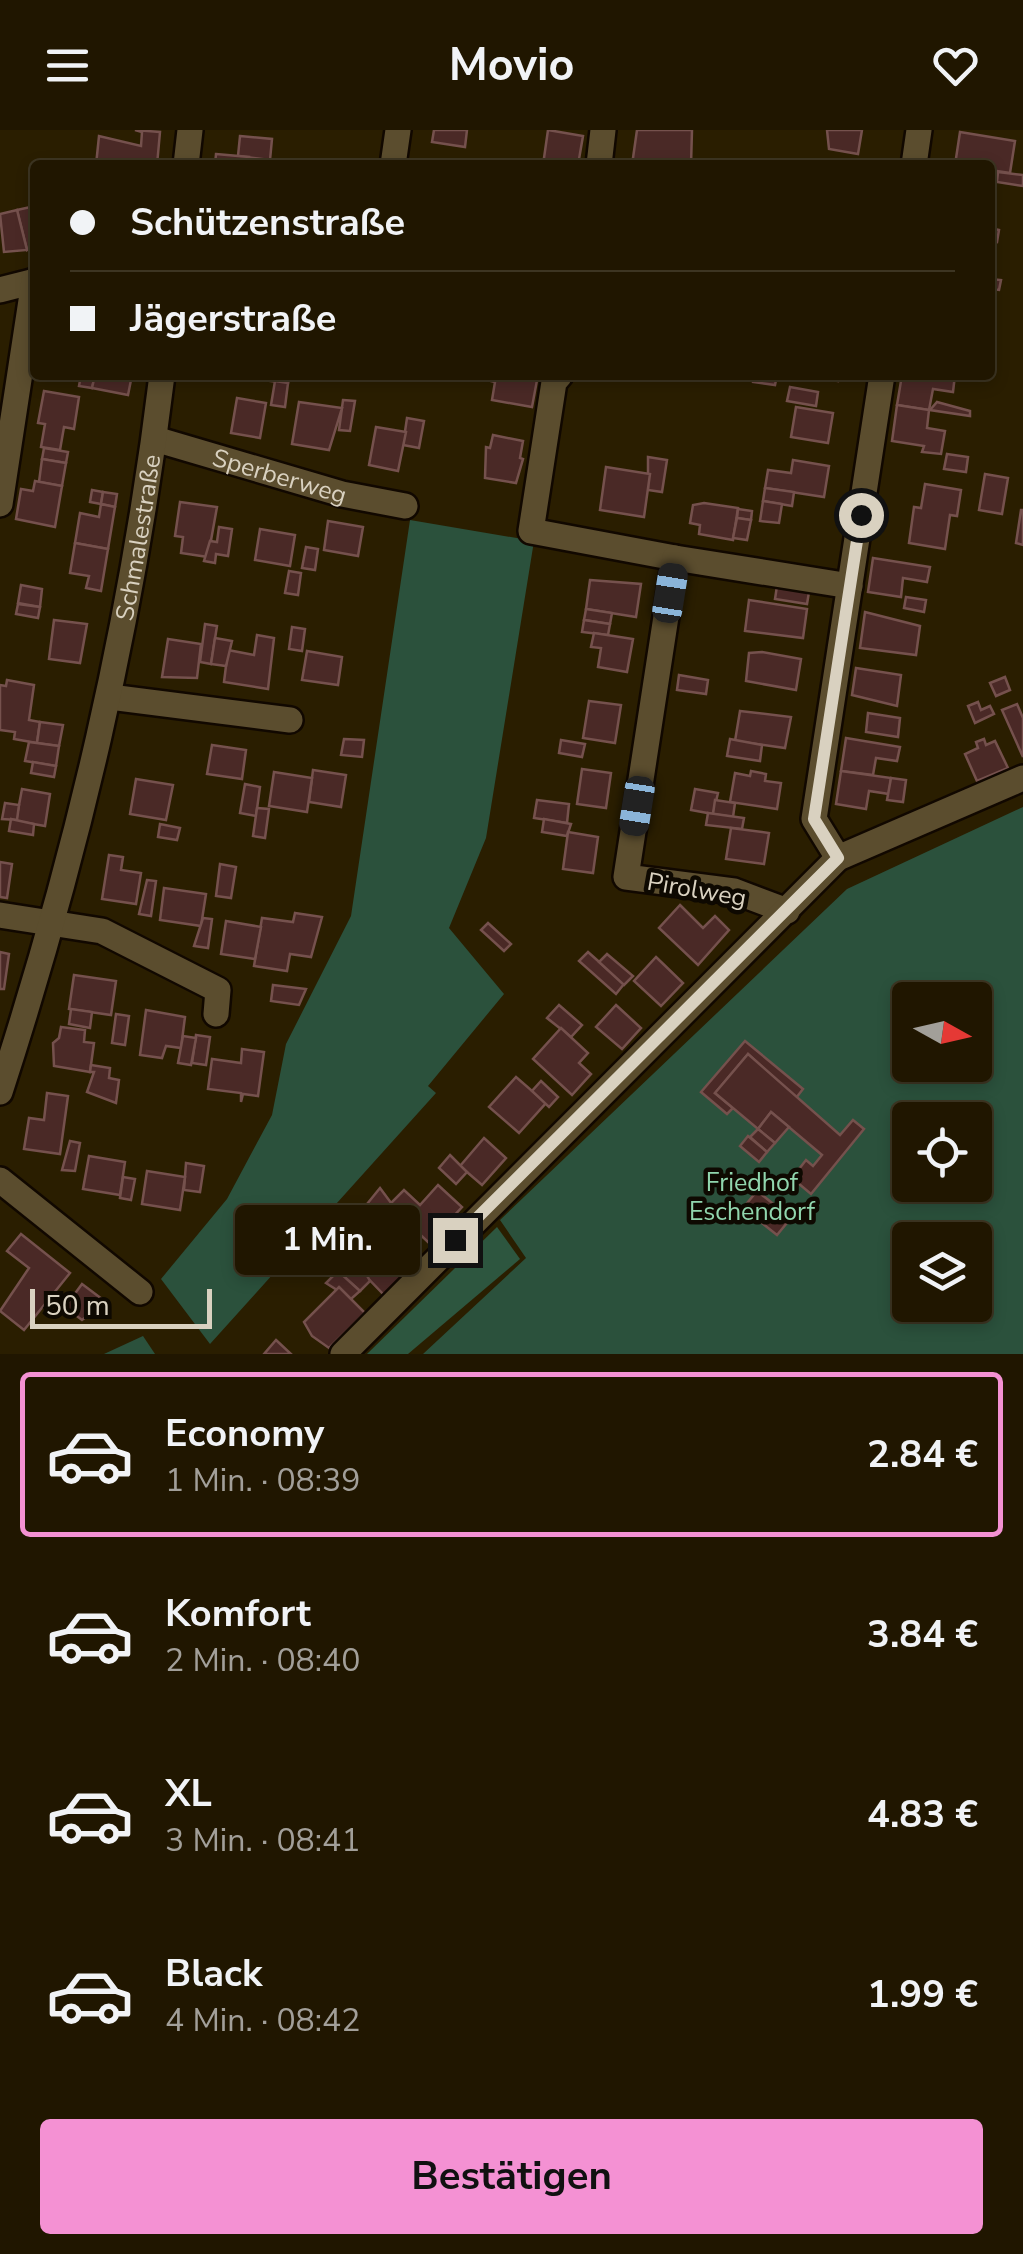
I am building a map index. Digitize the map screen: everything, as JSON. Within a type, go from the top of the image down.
[{"type":"street","points":[[187,160],[190,130]]},
{"type":"street","points":[[394,160],[398,130]]},
{"type":"street","points":[[600,160],[604,130]]},
{"type":"street","points":[[915,160],[919,130]]},
{"type":"street","points":[[0,290],[30,282]]},
{"type":"street","points":[[0,504],[30,313]]},
{"type":"street","name":"Schmalestraße","points":[[0,1092],[56,921],[110,697],[161,380]]},
{"type":"street","points":[[556,380],[531,531],[850,586]]},
{"type":"street","points":[[838,858],[814,819],[881,380]]},
{"type":"street","name":"Sperberweg","points":[[154,438],[342,494],[404,506]]},
{"type":"street","name":"Pirolweg","points":[[675,558],[626,877],[734,891],[787,911]]},
{"type":"street","points":[[110,697],[290,720]]},
{"type":"street","points":[[342,1354],[838,858],[1023,778]]},
{"type":"street","points":[[0,915],[102,931],[218,990],[216,1014]]},
{"type":"street","points":[[0,1180],[140,1292]]},
{"type":"green space","points":[[410,520],[534,541],[486,838],[449,928],[504,994],[428,1086],[436,1093],[210,1344],[161,1279],[227,1199],[272,1115],[286,1044],[351,916]]},
{"type":"green space","name":"Friedhof Eschendorf","points":[[1023,807],[1023,1354],[423,1354],[526,1258],[500,1220],[847,889]]},
{"type":"green space","points":[[497,1227],[520,1259],[408,1354],[367,1354]]},
{"type":"green space","points":[[143,1336],[155,1354],[104,1354]]},
{"type":"building","points":[[135,130],[160,132],[157,160],[97,160],[99,136],[141,146],[142,132]]},
{"type":"building","points":[[434,130],[467,130],[465,147],[432,142]]},
{"type":"building","points":[[548,130],[583,136],[579,160],[544,160]]},
{"type":"building","points":[[637,130],[692,130],[691,160],[633,160]]},
{"type":"building","points":[[827,130],[862,130],[858,154],[829,149]]},
{"type":"building","points":[[960,132],[1015,141],[1010,173],[995,171],[995,160],[956,160]]},
{"type":"building","points":[[240,136],[272,139],[270,160],[238,156]]},
{"type":"building","points":[[216,154],[249,157],[249,160],[215,160]]},
{"type":"building","points":[[998,172],[1023,175],[1023,186],[997,182]]},
{"type":"building","points":[[30,207],[27,250],[17,210]]},
{"type":"building","points":[[17,210],[27,250],[4,252],[0,214]]},
{"type":"building","points":[[80,380],[94,380],[92,388],[79,386]]},
{"type":"building","points":[[94,380],[131,380],[128,395],[92,388]]},
{"type":"building","points":[[487,380],[537,380],[532,407],[492,400],[495,382]]},
{"type":"building","points":[[753,380],[776,380],[775,385]]},
{"type":"building","points":[[901,380],[954,380],[953,392],[933,389],[929,410],[897,405]]},
{"type":"building","points":[[275,381],[288,383],[285,407],[271,405]]},
{"type":"building","points":[[790,387],[818,392],[816,406],[787,401]]},
{"type":"building","points":[[44,391],[79,397],[74,429],[64,427],[60,450],[41,447],[45,424],[38,423]]},
{"type":"building","points":[[237,398],[266,403],[260,438],[231,433]]},
{"type":"building","points":[[343,400],[355,401],[350,431],[339,430]]},
{"type":"building","points":[[299,402],[342,408],[329,450],[292,444]]},
{"type":"building","points":[[937,402],[970,411],[970,416],[930,410]]},
{"type":"building","points":[[897,405],[929,410],[927,428],[945,431],[941,454],[922,452],[924,446],[892,441]]},
{"type":"building","points":[[796,407],[833,413],[828,443],[791,437]]},
{"type":"building","points":[[407,418],[424,421],[419,448],[403,445]]},
{"type":"building","points":[[376,427],[406,432],[398,471],[369,465]]},
{"type":"building","points":[[493,435],[523,441],[516,483],[485,478],[486,447],[490,448]]},
{"type":"building","points":[[44,448],[68,452],[66,463],[42,459]]},
{"type":"building","points":[[947,454],[968,457],[966,472],[944,469]]},
{"type":"building","points":[[648,457],[667,460],[662,492],[648,490]]},
{"type":"building","points":[[42,459],[66,463],[62,486],[39,482]]},
{"type":"building","points":[[793,460],[829,466],[824,497],[765,488],[768,470],[791,473]]},
{"type":"building","points":[[606,467],[650,474],[644,517],[600,510]]},
{"type":"building","points":[[985,474],[1008,478],[1002,514],[979,510]]},
{"type":"building","points":[[35,481],[62,486],[55,527],[16,519],[21,489],[33,491]]},
{"type":"building","points":[[925,484],[961,490],[957,516],[950,515],[945,549],[909,543],[914,507],[921,508]]},
{"type":"building","points":[[765,488],[794,492],[792,506],[763,501]]},
{"type":"building","points":[[92,490],[103,492],[101,504],[90,502]]},
{"type":"building","points":[[103,492],[117,494],[115,507],[101,504]]},
{"type":"building","points":[[763,501],[782,504],[779,523],[760,521]]},
{"type":"building","points":[[180,502],[217,507],[208,557],[181,553],[183,537],[175,536]]},
{"type":"building","points":[[101,504],[115,507],[108,549],[75,543],[80,513],[99,517]]},
{"type":"building","points":[[693,505],[738,508],[733,540],[699,534],[700,525],[690,523]]},
{"type":"building","points":[[738,509],[752,511],[751,520],[737,518]]},
{"type":"building","points":[[1023,510],[1023,545],[1016,543]]},
{"type":"building","points":[[737,518],[751,520],[747,540],[733,538]]},
{"type":"building","points":[[328,521],[363,527],[358,556],[324,550]]},
{"type":"building","points":[[219,527],[232,529],[228,556],[216,554],[215,563],[204,561],[210,541],[217,542]]},
{"type":"building","points":[[260,529],[295,535],[290,566],[255,560]]},
{"type":"building","points":[[75,543],[108,549],[101,591],[86,588],[89,576],[70,573]]},
{"type":"building","points":[[306,547],[318,549],[315,570],[302,568]]},
{"type":"building","points":[[873,558],[930,567],[927,582],[903,578],[901,597],[868,592]]},
{"type":"building","points":[[289,571],[301,573],[298,595],[285,593]]},
{"type":"building","points":[[590,580],[641,584],[636,617],[586,609]]},
{"type":"building","points":[[21,585],[42,589],[40,607],[18,603]]},
{"type":"building","points":[[777,586],[809,592],[807,604],[775,599]]},
{"type":"building","points":[[906,597],[926,600],[924,612],[904,608]]},
{"type":"building","points":[[749,600],[807,609],[803,638],[745,631]]},
{"type":"building","points":[[18,604],[40,607],[38,618],[16,614]]},
{"type":"building","points":[[586,609],[612,613],[610,624],[584,620]]},
{"type":"building","points":[[865,612],[920,626],[916,655],[860,648]]},
{"type":"building","points":[[54,620],[87,624],[80,663],[49,659]]},
{"type":"building","points":[[584,620],[610,624],[608,635],[582,632]]},
{"type":"building","points":[[205,624],[217,626],[211,664],[200,662]]},
{"type":"building","points":[[292,627],[305,629],[302,651],[289,649]]},
{"type":"building","points":[[594,633],[633,639],[627,672],[598,667],[601,648],[591,647]]},
{"type":"building","points":[[257,635],[274,638],[268,689],[224,682],[228,650],[254,655]]},
{"type":"building","points":[[215,638],[232,641],[226,666],[211,664]]},
{"type":"building","points":[[168,639],[201,644],[197,678],[162,677]]},
{"type":"building","points":[[307,651],[342,657],[338,685],[302,680]]},
{"type":"building","points":[[749,653],[801,659],[796,690],[746,681]]},
{"type":"building","points":[[856,668],[901,675],[897,706],[852,695]]},
{"type":"building","points":[[679,675],[708,680],[706,694],[677,690]]},
{"type":"building","points":[[1005,677],[1010,690],[996,696],[990,683]]},
{"type":"building","points":[[7,680],[34,685],[29,720],[40,722],[37,743],[14,739],[15,732],[0,730],[0,685],[6,686]]},
{"type":"building","points":[[589,701],[621,705],[615,743],[583,738]]},
{"type":"building","points":[[978,702],[981,710],[990,706],[994,714],[975,723],[968,706]]},
{"type":"building","points":[[1017,704],[1023,718],[1023,757],[1002,710]]},
{"type":"building","points":[[740,711],[791,717],[785,748],[735,741]]},
{"type":"building","points":[[868,713],[900,718],[898,737],[866,732]]},
{"type":"building","points":[[40,722],[63,725],[59,746],[37,743]]},
{"type":"building","points":[[846,738],[900,747],[897,761],[876,758],[873,775],[841,771]]},
{"type":"building","points":[[344,739],[364,740],[362,757],[341,755]]},
{"type":"building","points":[[730,739],[762,745],[760,761],[727,756]]},
{"type":"building","points":[[984,739],[986,745],[995,741],[1008,768],[977,781],[965,754],[978,748],[976,742]]},
{"type":"building","points":[[561,740],[585,744],[582,757],[559,753]]},
{"type":"building","points":[[29,742],[59,746],[56,766],[25,761]]},
{"type":"building","points":[[212,745],[246,750],[242,779],[207,774]]},
{"type":"building","points":[[33,762],[56,766],[54,777],[31,773]]},
{"type":"building","points":[[582,769],[611,773],[606,808],[577,804]]},
{"type":"building","points":[[313,770],[346,775],[341,807],[309,802]]},
{"type":"building","points":[[751,771],[766,774],[765,781],[781,783],[777,809],[730,802],[735,773],[750,776]]},
{"type":"building","points":[[841,771],[891,778],[889,794],[869,791],[866,809],[836,804]]},
{"type":"building","points":[[274,772],[312,778],[307,812],[269,806]]},
{"type":"building","points":[[891,778],[906,780],[903,802],[887,800]]},
{"type":"building","points":[[136,779],[173,785],[166,820],[130,814]]},
{"type":"building","points":[[245,784],[260,787],[256,816],[240,813]]},
{"type":"building","points":[[22,789],[50,794],[45,826],[16,821]]},
{"type":"building","points":[[695,789],[718,793],[713,814],[691,810]]},
{"type":"building","points":[[537,800],[569,804],[567,823],[534,818]]},
{"type":"building","points":[[715,800],[735,803],[733,817],[713,814]]},
{"type":"building","points":[[5,803],[19,805],[17,820],[2,819]]},
{"type":"building","points":[[257,808],[269,809],[265,838],[253,836]]},
{"type":"building","points":[[708,813],[744,818],[742,829],[706,825]]},
{"type":"building","points":[[11,819],[34,824],[33,835],[9,831]]},
{"type":"building","points":[[544,819],[571,824],[567,836],[542,832]]},
{"type":"building","points":[[160,824],[180,828],[177,840],[158,837]]},
{"type":"building","points":[[731,828],[769,833],[764,864],[726,859]]},
{"type":"building","points":[[568,832],[598,837],[593,873],[563,869]]},
{"type":"building","points":[[109,855],[123,857],[121,870],[141,873],[136,904],[102,899]]},
{"type":"building","points":[[0,862],[12,864],[7,898],[0,897]]},
{"type":"building","points":[[220,864],[236,867],[231,898],[216,896]]},
{"type":"building","points":[[147,880],[156,881],[151,916],[139,914]]},
{"type":"building","points":[[164,888],[206,894],[201,926],[160,920]]},
{"type":"building","points":[[680,905],[703,928],[715,916],[729,930],[698,965],[659,928]]},
{"type":"building","points":[[295,913],[322,917],[311,957],[290,954],[287,971],[254,966],[262,918],[293,922]]},
{"type":"building","points":[[203,918],[212,919],[208,948],[194,946]]},
{"type":"building","points":[[226,921],[261,927],[255,959],[221,954]]},
{"type":"building","points":[[488,923],[511,944],[504,951],[481,930]]},
{"type":"building","points":[[0,952],[9,954],[4,989],[0,989]]},
{"type":"building","points":[[588,952],[624,984],[616,994],[579,961]]},
{"type":"building","points":[[607,954],[633,976],[624,985],[599,962]]},
{"type":"building","points":[[656,957],[683,983],[661,1006],[634,981]]},
{"type":"building","points":[[74,975],[116,981],[111,1015],[69,1009]]},
{"type":"building","points":[[273,985],[306,989],[299,1005],[271,1001]]},
{"type":"building","points":[[559,1005],[582,1025],[571,1037],[547,1018]]},
{"type":"building","points":[[616,1005],[641,1028],[622,1049],[596,1027]]},
{"type":"building","points":[[71,1009],[92,1012],[90,1028],[69,1024]]},
{"type":"building","points":[[146,1010],[185,1017],[181,1048],[166,1046],[162,1058],[140,1055]]},
{"type":"building","points":[[116,1014],[129,1016],[125,1045],[112,1043]]},
{"type":"building","points":[[61,1027],[85,1030],[84,1042],[94,1043],[90,1072],[54,1066],[53,1043],[59,1038]]},
{"type":"building","points":[[561,1028],[588,1053],[579,1063],[591,1074],[572,1095],[533,1059]]},
{"type":"building","points":[[196,1035],[210,1037],[206,1065],[192,1063]]},
{"type":"building","points":[[183,1036],[196,1038],[191,1065],[178,1063]]},
{"type":"building","points":[[745,1041],[803,1089],[796,1098],[748,1054],[715,1093],[733,1108],[727,1114],[701,1092]]},
{"type":"building","points":[[242,1049],[264,1052],[258,1096],[243,1094],[241,1102],[241,1093],[208,1089],[212,1059],[241,1063]]},
{"type":"building","points":[[748,1054],[840,1135],[853,1120],[864,1129],[811,1194],[792,1178],[806,1160],[813,1166],[822,1155],[771,1112],[758,1129],[715,1093]]},
{"type":"building","points":[[91,1065],[110,1068],[109,1078],[119,1080],[116,1103],[87,1092],[94,1072],[90,1072]]},
{"type":"building","points":[[516,1077],[546,1103],[519,1133],[489,1107]]},
{"type":"building","points":[[541,1081],[558,1097],[549,1107],[532,1091]]},
{"type":"building","points":[[47,1093],[68,1096],[60,1154],[24,1149],[29,1118],[44,1120]]},
{"type":"building","points":[[771,1112],[789,1127],[775,1143],[758,1129]]},
{"type":"building","points":[[758,1129],[775,1143],[767,1152],[750,1137]]},
{"type":"building","points":[[748,1136],[767,1152],[759,1162],[740,1146]]},
{"type":"building","points":[[484,1138],[506,1158],[482,1185],[460,1166]]},
{"type":"building","points":[[70,1141],[80,1143],[75,1171],[62,1170]]},
{"type":"building","points":[[450,1155],[467,1172],[456,1184],[439,1168]]},
{"type":"building","points":[[89,1156],[125,1162],[120,1195],[83,1189]]},
{"type":"building","points":[[186,1163],[204,1166],[200,1192],[184,1190]]},
{"type":"building","points":[[147,1171],[185,1177],[180,1210],[142,1204]]},
{"type":"building","points":[[123,1177],[135,1179],[131,1200],[120,1198]]},
{"type":"building","points":[[438,1185],[462,1207],[429,1243],[389,1205],[404,1190],[420,1205]]},
{"type":"building","points":[[380,1188],[400,1215],[391,1225],[367,1204]]},
{"type":"building","points":[[757,1191],[791,1218],[777,1235],[743,1208]]},
{"type":"building","points":[[21,1234],[70,1273],[24,1330],[0,1311],[29,1268],[7,1251]]},
{"type":"building","points":[[398,1247],[417,1267],[386,1297],[361,1271],[385,1250],[390,1255]]},
{"type":"building","points":[[358,1260],[370,1281],[360,1291],[342,1275]]},
{"type":"building","points":[[338,1271],[360,1291],[351,1299],[326,1283]]},
{"type":"building","points":[[82,1284],[106,1302],[82,1320],[65,1307]]},
{"type":"building","points":[[339,1287],[365,1313],[329,1348],[312,1336],[304,1322]]},
{"type":"building","points":[[276,1340],[291,1354],[264,1354]]},
{"type":"route","points":[[455,1240],[838,858],[814,819],[861,515]]}]
